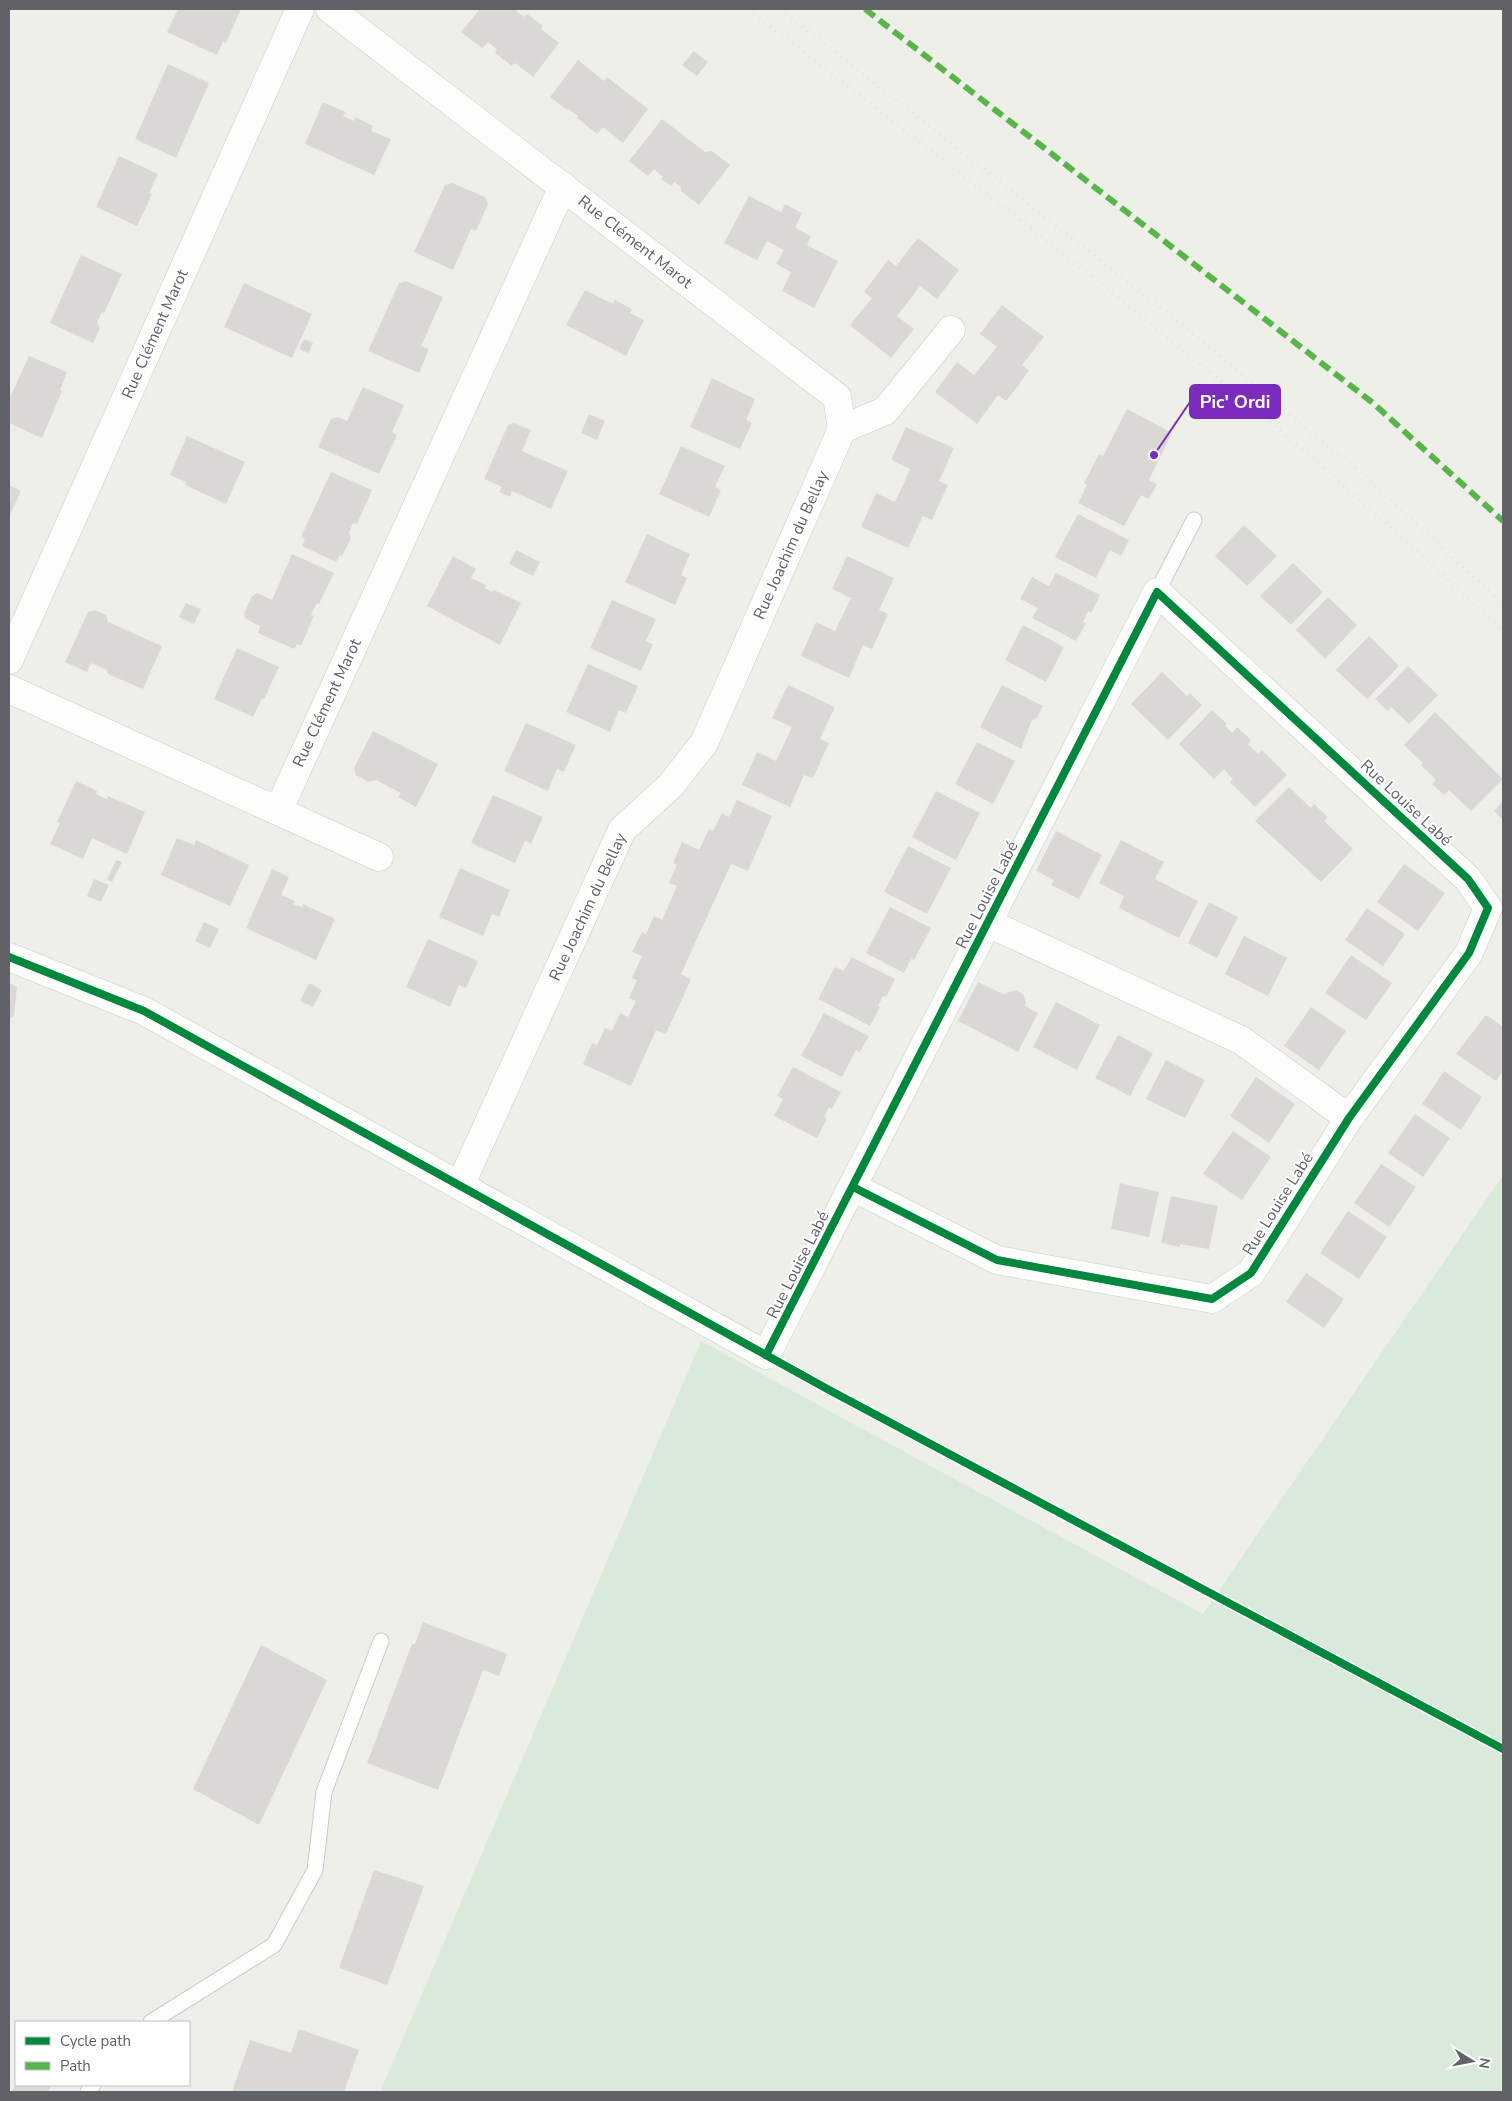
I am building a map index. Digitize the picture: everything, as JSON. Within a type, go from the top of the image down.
[{"type":"street","name":"Rue Clément Marot","points":[[9,660],[300,9]]},
{"type":"street","name":"Rue Clément Marot","points":[[330,9],[837,397],[842,429]]},
{"type":"street","name":"Rue Clément Marot","points":[[278,811],[563,186]]},
{"type":"street","points":[[842,429],[885,411],[951,330]]},
{"type":"street","name":"Rue Joachim du Bellay","points":[[460,1186],[622,830],[671,786],[704,743],[842,429]]},
{"type":"street","name":"Rue Louise Labé","points":[[460,1186],[766,1355],[1157,592],[1468,879],[1488,908],[1469,953],[1349,1118],[1251,1273],[1212,1299],[997,1260],[853,1187]]},
{"type":"street","points":[[9,689],[379,857]]},
{"type":"street","name":"Rue Louise Labé","points":[[988,924],[1241,1040],[1349,1118]]},
{"type":"street","points":[[9,957],[144,1011],[460,1186]]},
{"type":"lane","points":[[1157,592],[1194,520]]},
{"type":"lane","points":[[154,2021],[274,1945],[315,1870],[324,1792],[381,1641]]},
{"type":"green space","points":[[1503,1175],[1503,2092],[380,2092],[701,1341],[1203,1614]]},
{"type":"building","points":[[178,9],[241,9],[226,43],[223,41],[217,55],[167,32]]},
{"type":"building","points":[[480,9],[514,9],[524,17],[527,14],[543,26],[541,29],[559,43],[533,77],[515,63],[512,66],[495,53],[497,49],[488,42],[482,48],[461,32]]},
{"type":"building","points":[[694,51],[708,62],[697,76],[682,65]]},
{"type":"building","points":[[578,60],[604,81],[607,77],[648,109],[623,143],[603,127],[597,134],[577,118],[578,116],[550,97]]},
{"type":"building","points":[[168,64],[209,83],[176,158],[135,139]]},
{"type":"building","points":[[323,102],[345,112],[343,116],[354,121],[355,117],[373,126],[371,131],[391,139],[374,175],[305,144]]},
{"type":"building","points":[[662,119],[705,152],[712,151],[730,165],[699,205],[681,191],[681,187],[674,182],[671,186],[661,179],[663,177],[654,169],[648,176],[629,161]]},
{"type":"building","points":[[119,156],[158,174],[149,193],[152,194],[137,226],[96,207]]},
{"type":"building","points":[[452,183],[485,197],[488,204],[476,231],[471,229],[453,270],[414,252],[445,185]]},
{"type":"building","points":[[749,196],[781,212],[785,204],[802,213],[795,228],[811,236],[807,245],[838,261],[814,308],[782,291],[791,272],[776,264],[784,250],[767,241],[757,260],[724,243]]},
{"type":"building","points":[[918,238],[959,270],[937,299],[920,286],[897,316],[914,329],[891,358],[850,325],[872,298],[864,292],[888,260],[896,266]]},
{"type":"building","points":[[81,255],[122,274],[104,313],[102,312],[97,322],[100,328],[93,343],[50,323]]},
{"type":"building","points":[[406,281],[443,297],[421,346],[429,349],[419,373],[368,351],[399,283]]},
{"type":"building","points":[[244,283],[312,314],[292,358],[224,327]]},
{"type":"building","points":[[585,290],[613,304],[615,300],[632,309],[630,313],[644,320],[626,356],[566,325]]},
{"type":"building","points":[[1002,305],[1044,337],[1022,365],[1029,370],[1018,386],[1006,401],[998,395],[977,424],[935,392],[957,362],[974,375],[997,347],[980,334]]},
{"type":"building","points":[[304,339],[313,343],[309,353],[299,349]]},
{"type":"building","points":[[29,356],[67,372],[60,390],[62,391],[42,438],[9,423],[9,400]]},
{"type":"building","points":[[712,378],[755,399],[746,420],[752,423],[740,449],[690,427]]},
{"type":"building","points":[[363,387],[404,405],[392,432],[397,435],[379,474],[318,447],[331,419],[338,417],[347,421]]},
{"type":"building","points":[[1127,409],[1172,433],[1149,480],[1157,484],[1149,499],[1141,495],[1124,526],[1078,503],[1087,485],[1084,483],[1099,454],[1103,456]]},
{"type":"building","points":[[589,414],[605,421],[597,440],[581,433]]},
{"type":"building","points":[[514,423],[531,430],[522,451],[568,471],[551,509],[512,491],[510,497],[499,492],[502,487],[484,479],[508,425]]},
{"type":"building","points":[[906,427],[954,448],[939,481],[948,485],[932,520],[923,516],[908,548],[861,527],[876,493],[895,502],[903,485],[910,469],[891,460]]},
{"type":"building","points":[[187,436],[245,462],[226,504],[185,485],[186,482],[170,475]]},
{"type":"building","points":[[681,446],[725,466],[715,487],[721,490],[709,517],[659,494]]},
{"type":"building","points":[[331,472],[372,490],[357,524],[353,523],[349,533],[351,538],[342,556],[340,555],[336,562],[302,546],[305,539],[301,537]]},
{"type":"building","points":[[9,485],[21,491],[9,517]]},
{"type":"building","points":[[1078,514],[1129,540],[1121,556],[1110,550],[1096,578],[1055,557]]},
{"type":"building","points":[[1244,525],[1277,556],[1247,586],[1215,556]]},
{"type":"building","points":[[647,534],[690,554],[681,575],[687,578],[675,605],[625,582]]},
{"type":"building","points":[[516,550],[540,562],[533,576],[509,564]]},
{"type":"building","points":[[292,554],[334,573],[319,604],[317,603],[311,615],[314,616],[301,646],[297,644],[294,649],[258,633],[260,626],[246,619],[244,614],[252,596],[257,593],[272,600]]},
{"type":"building","points":[[453,556],[476,569],[471,578],[486,585],[485,588],[492,592],[494,590],[521,603],[500,645],[427,606]]},
{"type":"building","points":[[847,556],[894,578],[879,610],[888,614],[872,649],[863,645],[849,678],[801,656],[816,622],[835,631],[851,598],[832,589]]},
{"type":"building","points":[[1293,563],[1323,592],[1291,625],[1260,596]]},
{"type":"building","points":[[1056,573],[1100,595],[1091,613],[1088,611],[1083,622],[1086,623],[1076,641],[1032,618],[1038,608],[1020,599],[1032,577],[1049,586]]},
{"type":"building","points":[[1328,597],[1357,625],[1325,659],[1296,630]]},
{"type":"building","points":[[612,600],[656,619],[646,641],[653,644],[641,671],[590,648]]},
{"type":"building","points":[[186,603],[201,609],[194,624],[179,617]]},
{"type":"building","points":[[95,610],[106,615],[108,622],[162,646],[143,689],[108,674],[107,670],[91,663],[87,672],[65,662],[88,612]]},
{"type":"building","points":[[1023,625],[1064,647],[1046,682],[1005,660]]},
{"type":"building","points":[[1369,636],[1399,666],[1367,699],[1336,670]]},
{"type":"building","points":[[237,648],[279,667],[253,717],[214,699]]},
{"type":"building","points":[[588,664],[638,686],[626,713],[619,710],[610,732],[566,712]]},
{"type":"building","points":[[1408,666],[1438,695],[1409,724],[1391,707],[1388,711],[1375,699]]},
{"type":"building","points":[[1162,672],[1187,696],[1190,693],[1202,705],[1168,740],[1131,704]]},
{"type":"building","points":[[788,685],[835,707],[820,739],[829,743],[813,778],[804,775],[790,807],[742,785],[757,752],[776,761],[792,727],[772,718]]},
{"type":"building","points":[[1002,685],[1043,706],[1037,718],[1032,720],[1021,749],[980,727]]},
{"type":"building","points":[[1212,710],[1227,724],[1225,725],[1232,733],[1237,727],[1251,740],[1248,744],[1258,754],[1262,750],[1287,775],[1255,807],[1230,782],[1233,779],[1224,769],[1214,779],[1179,744]]},
{"type":"building","points":[[1435,712],[1503,779],[1471,811],[1449,790],[1444,795],[1432,784],[1436,780],[1421,765],[1423,763],[1404,745]]},
{"type":"building","points":[[526,723],[576,745],[564,772],[557,769],[548,791],[504,771]]},
{"type":"building","points":[[373,731],[438,764],[416,807],[398,797],[401,793],[376,780],[369,782],[356,775],[354,768]]},
{"type":"building","points":[[977,742],[1015,761],[993,804],[955,784]]},
{"type":"building","points":[[76,781],[97,791],[96,794],[107,799],[108,796],[145,812],[127,854],[92,838],[83,859],[50,844],[60,823],[57,822]]},
{"type":"building","points":[[1289,787],[1311,808],[1314,804],[1328,817],[1324,821],[1353,849],[1321,882],[1255,821]]},
{"type":"building","points":[[936,791],[980,813],[956,860],[912,837]]},
{"type":"building","points":[[493,795],[543,817],[531,844],[525,841],[515,863],[471,843]]},
{"type":"building","points":[[737,800],[772,816],[748,871],[731,864],[681,974],[691,979],[666,1034],[656,1030],[631,1086],[583,1064],[592,1043],[597,1045],[605,1028],[612,1031],[620,1013],[628,1017],[636,1001],[629,998],[637,980],[632,978],[642,956],[632,952],[642,932],[646,934],[654,916],[662,920],[677,886],[669,883],[677,865],[673,863],[682,842],[699,850],[709,829],[713,831],[722,813],[729,817]]},
{"type":"building","points":[[1503,801],[1503,820],[1494,811]]},
{"type":"building","points":[[1056,831],[1102,855],[1079,899],[1051,885],[1054,880],[1036,871]]},
{"type":"building","points":[[177,838],[194,845],[196,840],[249,865],[230,906],[161,875]]},
{"type":"building","points":[[1121,840],[1164,862],[1155,879],[1198,901],[1179,938],[1119,908],[1124,896],[1099,883]]},
{"type":"building","points":[[908,846],[951,868],[927,914],[884,892]]},
{"type":"building","points":[[116,860],[122,862],[112,882],[107,880]]},
{"type":"building","points":[[1404,864],[1445,893],[1418,931],[1377,902]]},
{"type":"building","points":[[460,868],[510,890],[499,917],[492,914],[483,936],[439,917]]},
{"type":"building","points":[[272,869],[289,877],[281,895],[295,901],[293,904],[302,907],[303,904],[335,919],[316,960],[246,928]]},
{"type":"building","points":[[94,879],[109,885],[101,902],[87,896]]},
{"type":"building","points":[[1209,902],[1238,917],[1217,958],[1188,943]]},
{"type":"building","points":[[890,907],[931,928],[914,960],[911,959],[904,973],[866,953]]},
{"type":"building","points":[[1367,908],[1405,934],[1383,966],[1345,940]]},
{"type":"building","points":[[204,922],[219,929],[210,948],[195,941]]},
{"type":"building","points":[[1244,936],[1287,958],[1268,996],[1225,974]]},
{"type":"building","points":[[428,939],[478,961],[466,988],[459,985],[450,1007],[406,987]]},
{"type":"building","points":[[1351,955],[1392,983],[1366,1020],[1325,993]]},
{"type":"building","points":[[851,957],[895,979],[886,997],[883,996],[878,1006],[880,1007],[870,1026],[818,999],[835,967],[844,971]]},
{"type":"building","points":[[978,982],[1005,995],[1016,990],[1023,994],[1025,1006],[1038,1013],[1018,1052],[958,1021]]},
{"type":"building","points":[[9,983],[17,987],[14,1016],[9,1019]]},
{"type":"building","points":[[309,983],[322,990],[313,1007],[300,1001]]},
{"type":"building","points":[[1056,1002],[1100,1025],[1077,1070],[1033,1047]]},
{"type":"building","points":[[1311,1007],[1346,1031],[1319,1070],[1284,1046]]},
{"type":"building","points":[[824,1013],[869,1036],[860,1052],[856,1050],[842,1077],[801,1056]]},
{"type":"building","points":[[1485,1016],[1488,1016],[1503,1027],[1503,1071],[1496,1081],[1456,1054]]},
{"type":"building","points":[[1118,1035],[1153,1053],[1130,1096],[1095,1078]]},
{"type":"building","points":[[1166,1060],[1205,1080],[1185,1118],[1146,1099]]},
{"type":"building","points":[[793,1067],[841,1092],[832,1109],[829,1107],[824,1117],[827,1119],[817,1138],[774,1116],[783,1099],[777,1096]]},
{"type":"building","points":[[1444,1071],[1482,1097],[1461,1130],[1422,1104]]},
{"type":"building","points":[[1256,1077],[1295,1104],[1269,1143],[1230,1116]]},
{"type":"building","points":[[1415,1114],[1450,1138],[1423,1177],[1388,1153]]},
{"type":"building","points":[[1233,1131],[1271,1157],[1242,1200],[1203,1174]]},
{"type":"building","points":[[1381,1164],[1416,1187],[1389,1227],[1354,1203]]},
{"type":"building","points":[[1120,1183],[1159,1192],[1149,1237],[1111,1229]]},
{"type":"building","points":[[1171,1196],[1218,1206],[1209,1249],[1180,1244],[1180,1247],[1161,1243]]},
{"type":"building","points":[[1348,1211],[1387,1237],[1359,1279],[1320,1253]]},
{"type":"building","points":[[1306,1273],[1344,1299],[1324,1328],[1286,1302]]},
{"type":"building","points":[[423,1622],[507,1654],[499,1676],[483,1670],[438,1790],[367,1763],[412,1644],[415,1644]]},
{"type":"building","points":[[261,1645],[327,1680],[259,1825],[193,1789]]},
{"type":"building","points":[[374,1870],[424,1886],[387,1985],[339,1968]]},
{"type":"building","points":[[299,2029],[359,2050],[344,2092],[232,2092],[250,2040],[291,2053]]},
{"type":"building","points":[[15,2086],[51,2086],[48,2092],[11,2092]]},
{"type":"railway","points":[[748,9],[1012,214],[1208,370],[1360,500],[1503,631]]},
{"type":"railway","points":[[780,9],[1186,328],[1368,479],[1503,604]]},
{"type":"marked path","points":[[865,9],[1373,403],[1503,521]]},
{"type":"cycle path","points":[[766,1355],[1157,592],[1468,879],[1488,908],[1469,953],[1349,1118],[1251,1273],[1212,1299],[997,1260],[853,1187]]},
{"type":"cycle path","points":[[9,957],[144,1011],[831,1391],[1503,1749]]},
{"type":"place","name":"Pic' Ordi","points":[[1154,455]]}]
